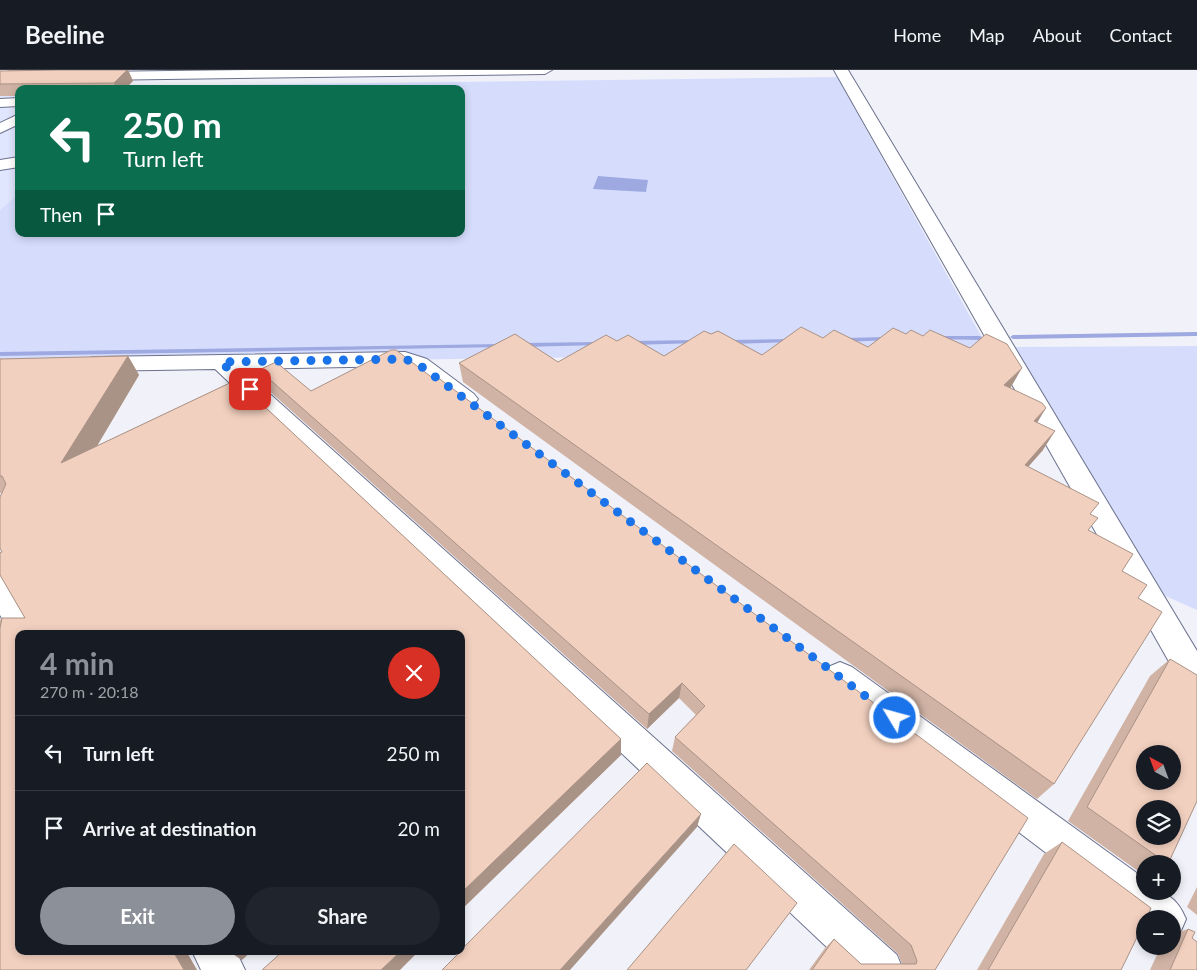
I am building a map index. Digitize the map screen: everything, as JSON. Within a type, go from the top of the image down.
[{"type":"street","points":[[79,76],[545,70]]},
{"type":"street","points":[[841,70],[1197,680]]},
{"type":"street","points":[[0,103],[15,102]]},
{"type":"street","points":[[0,129],[15,120]]},
{"type":"street","points":[[0,165],[15,163]]},
{"type":"street","points":[[67,364],[405,359],[418,364],[490,417]]},
{"type":"street","points":[[221,362],[882,970]]},
{"type":"street","points":[[0,588],[25,630]]},
{"type":"street","points":[[816,659],[1154,910]]},
{"type":"street","points":[[1181,930],[1197,942]]},
{"type":"street","points":[[215,955],[224,970]]},
{"type":"shaded area","points":[[837,77],[990,352],[0,365],[0,210],[15,197],[15,237],[465,237],[465,85],[215,85]]},
{"type":"shaded area","points":[[0,88],[15,88],[15,197],[0,210]]},
{"type":"shaded area","points":[[1197,346],[1197,610],[1152,590],[1010,347]]},
{"type":"water","points":[[598,176],[648,180],[646,192],[593,189]]},
{"type":"building","points":[[127,70],[114,83],[0,84],[0,71]]},
{"type":"building","points":[[801,327],[823,338],[834,330],[868,347],[893,328],[906,334],[911,330],[923,336],[930,330],[970,348],[986,334],[1007,344],[1022,368],[1004,385],[1042,403],[1046,408],[1034,421],[1055,431],[1025,465],[1099,503],[1090,514],[1098,518],[1088,530],[1133,554],[1122,571],[1147,585],[1138,598],[1162,612],[1054,784],[459,363],[515,334],[558,362],[606,335],[617,341],[628,335],[664,356],[704,331],[711,334],[718,331],[762,355]]},
{"type":"building","points":[[391,350],[396,350],[434,379],[437,377],[1028,818],[935,970],[812,970],[834,939],[861,964],[916,964],[917,961],[911,945],[675,737],[705,706],[682,683],[649,714],[259,370],[276,362],[311,391]]},
{"type":"building","points":[[128,356],[61,463],[236,380],[621,739],[465,889],[465,630],[15,630],[15,955],[175,955],[184,970],[0,970],[0,628],[2,618],[25,618],[0,575],[0,553],[2,552],[0,548],[0,497],[6,484],[2,476],[0,476],[0,359]]},
{"type":"building","points":[[1170,659],[1197,675],[1197,801],[1181,836],[1181,800],[1136,800],[1136,841],[1087,807]]},
{"type":"building","points":[[647,763],[701,814],[560,970],[442,970],[457,955],[465,955],[465,946]]},
{"type":"building","points":[[1062,842],[1136,897],[1136,900],[1140,900],[1151,908],[1150,910],[1136,910],[1136,939],[1121,970],[988,970]]},
{"type":"building","points":[[734,844],[797,903],[746,970],[627,970]]},
{"type":"building","points":[[1141,845],[1177,845],[1172,855],[1155,855]]},
{"type":"building","points":[[1188,929],[1195,932],[1192,938],[1197,942],[1197,970],[1170,970],[1177,955],[1181,955],[1181,945]]},
{"type":"building","points":[[279,955],[397,955],[381,970],[262,970]]},
{"type":"waterway","points":[[1013,337],[1197,334]]},
{"type":"waterway","points":[[940,338],[980,338]]},
{"type":"waterway","points":[[845,340],[887,339]]},
{"type":"waterway","points":[[728,342],[790,341]]},
{"type":"waterway","points":[[633,343],[695,342]]},
{"type":"waterway","points":[[523,345],[597,344]]},
{"type":"waterway","points":[[0,354],[500,346]]},
{"type":"route","points":[[250,389],[221,362],[405,359],[418,364],[895,718]]}]
